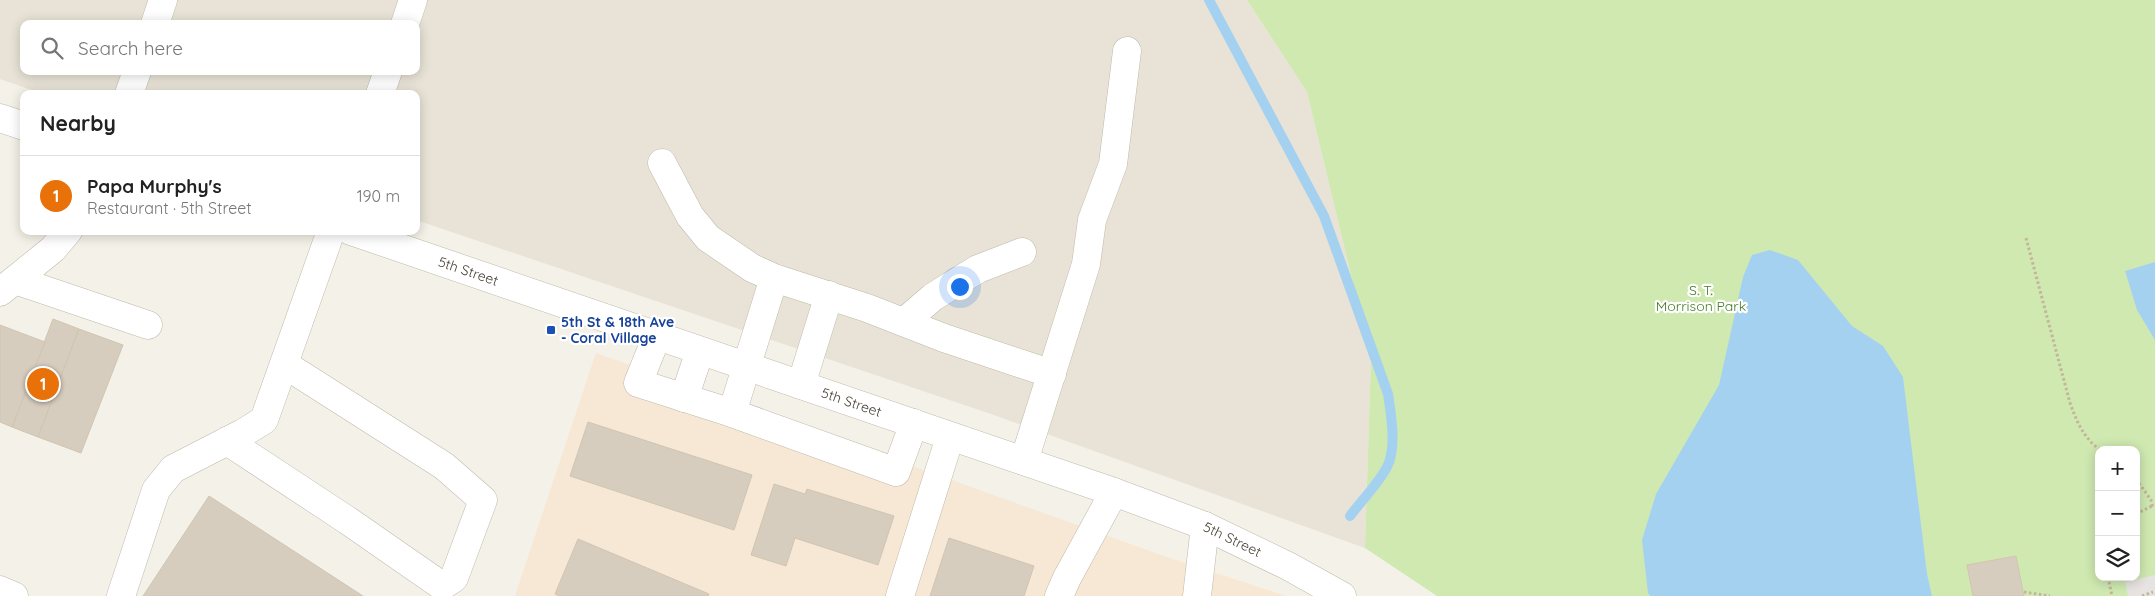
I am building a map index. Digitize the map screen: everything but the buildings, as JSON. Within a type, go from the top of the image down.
[{"type":"street","points":[[156,20],[163,0]]},
{"type":"street","points":[[406,20],[413,0]]},
{"type":"street","points":[[1024,461],[1086,264],[1092,220],[1113,164],[1128,51]]},
{"type":"street","points":[[130,90],[136,75]]},
{"type":"street","points":[[381,90],[387,75]]},
{"type":"street","points":[[0,118],[20,125]]},
{"type":"street","points":[[662,163],[690,216],[708,238],[752,268],[774,278],[829,295],[1052,374]]},
{"type":"street","points":[[8,286],[53,249],[65,235]]},
{"type":"street","points":[[121,596],[156,490],[173,469],[264,420],[329,235]]},
{"type":"street","name":"5th Street","points":[[363,235],[1114,492],[1204,526],[1288,566],[1342,596]]},
{"type":"street","points":[[904,322],[932,297],[978,269],[1022,252]]},
{"type":"street","points":[[732,413],[774,278]]},
{"type":"street","points":[[8,286],[148,325]]},
{"type":"street","points":[[800,385],[829,295]]},
{"type":"street","points":[[657,336],[638,383],[732,413],[896,472],[914,423]]},
{"type":"street","points":[[684,398],[700,351]]},
{"type":"street","points":[[227,441],[348,520],[442,586],[454,578],[483,500],[444,466],[284,364]]},
{"type":"street","points":[[900,596],[950,437]]},
{"type":"street","points":[[1059,596],[1114,492]]},
{"type":"street","points":[[1197,596],[1204,526]]},
{"type":"street","points":[[0,590],[14,596]]},
{"type":"path","points":[[2026,238],[2070,403],[2088,441],[2095,446]]},
{"type":"path","points":[[2140,485],[2154,506],[2140,512]]},
{"type":"path","points":[[2109,581],[2112,596]]},
{"type":"path","points":[[2024,592],[2050,596]]},
{"type":"path","points":[[2142,596],[2153,592]]},
{"type":"shaded area","points":[[0,0],[1247,0],[1307,92],[1371,358],[1365,548],[991,414],[420,221],[420,90],[32,90],[0,79]]},
{"type":"shaded area","points":[[596,353],[1161,555],[1286,596],[515,596]]},
{"type":"shaded area","points":[[2155,575],[2155,596],[2128,596],[2125,582],[2140,581],[2140,578]]},
{"type":"green space","name":"S. T. Morrison Park","points":[[1247,0],[2155,0],[2155,596],[1437,596],[1365,548],[1371,358],[1307,92]]},
{"type":"water","points":[[1770,250],[1798,260],[1852,326],[1883,346],[1903,377],[1927,574],[1932,596],[1650,596],[1648,593],[1642,540],[1656,494],[1719,385],[1743,277],[1752,255]]},
{"type":"water","points":[[2155,262],[2155,340],[2137,310],[2125,271]]},
{"type":"waterway","points":[[1209,0],[1324,216],[1388,394],[1393,441],[1390,459],[1379,480],[1350,516]]},
{"type":"place","name":"5th St & 18th Ave - Coral Village","points":[[551,330]]},
{"type":"place","name":"Papa Murphy's","points":[[43,384]]}]
